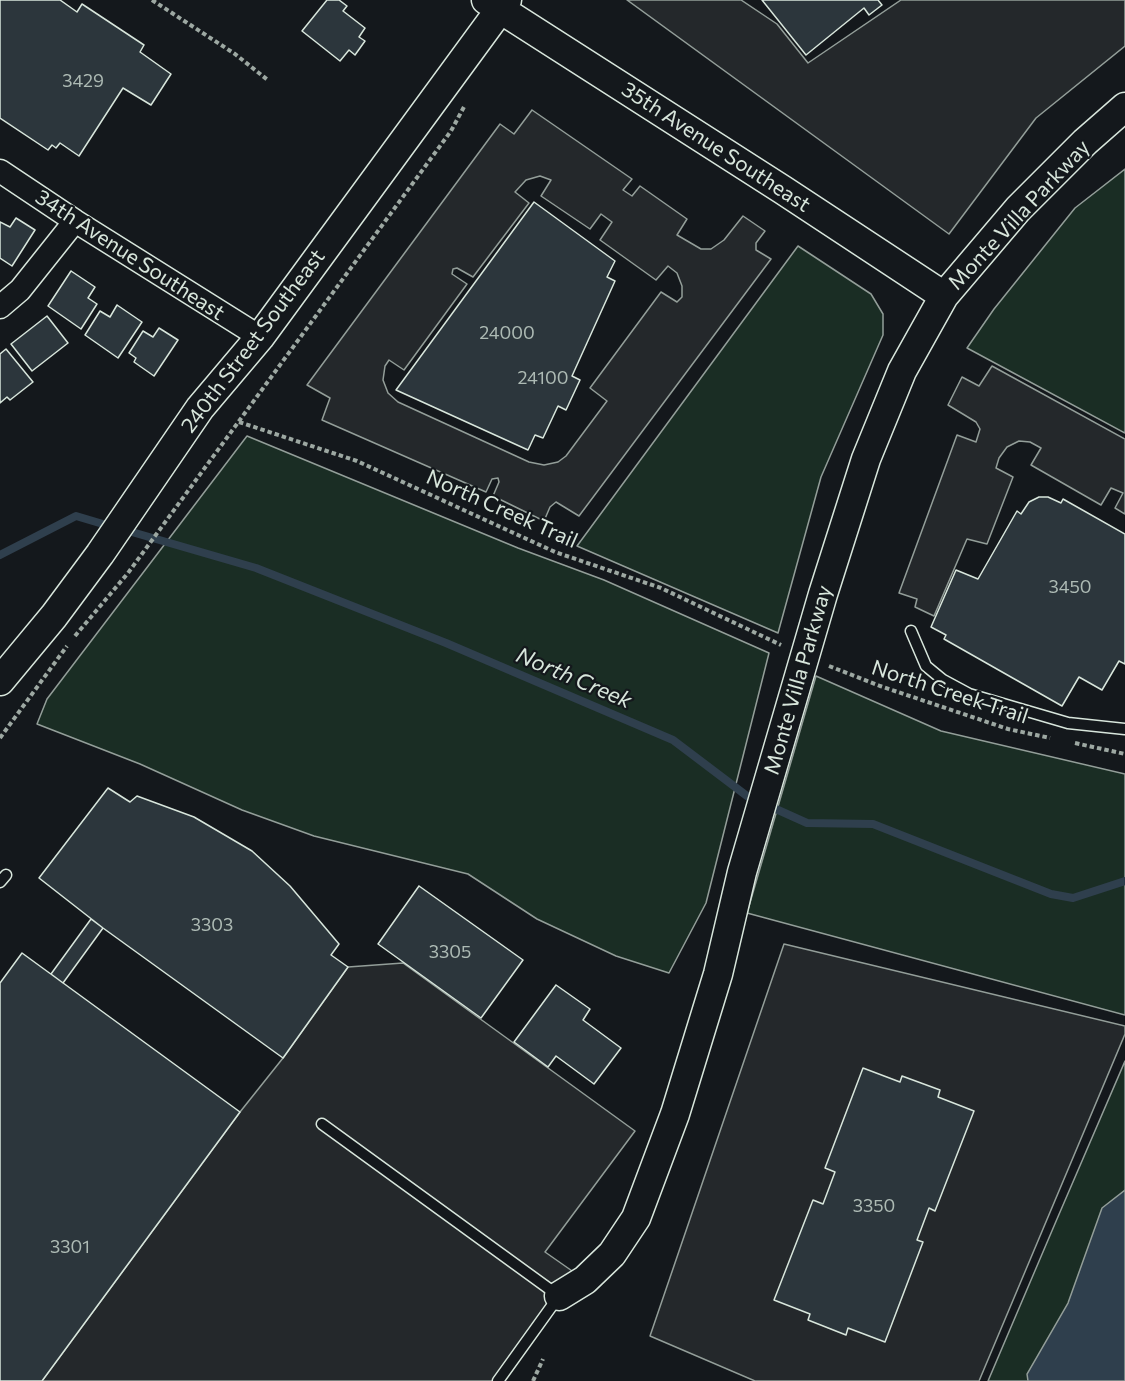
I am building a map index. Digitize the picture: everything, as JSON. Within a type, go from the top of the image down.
[{"type":"street","name":"35th Avenue Southeast","points":[[498,3],[944,296]]},
{"type":"street","name":"240th Street Southeast","points":[[0,681],[54,616],[100,554],[200,408],[260,337],[498,3]]},
{"type":"street","name":"Monte Villa Parkway","points":[[559,1296],[585,1280],[612,1254],[636,1218],[675,1114],[718,974],[742,872],[823,594],[866,459],[902,371],[944,296],[1018,209],[1085,142],[1125,107]]},
{"type":"street","name":"34th Avenue Southeast","points":[[0,171],[260,337]]},
{"type":"street","points":[[0,307],[20,290],[75,221]]},
{"type":"lane","points":[[911,631],[926,666],[943,680],[969,694],[1068,723],[1125,729]]},
{"type":"lane","points":[[322,1124],[559,1296],[498,1381]]},
{"type":"path","points":[[152,0],[234,54],[269,81]]},
{"type":"path","points":[[0,738],[66,647],[128,573],[187,493],[451,131],[466,104]]},
{"type":"path","name":"North Creek Trail","points":[[239,422],[357,460],[555,552],[661,588],[805,656],[880,686],[1008,729],[1055,739]]},
{"type":"path","points":[[1066,742],[1125,754]]},
{"type":"path","points":[[533,1381],[543,1359]]},
{"type":"green space","points":[[1125,169],[1125,433],[967,348],[994,309],[1075,208]]},
{"type":"green space","points":[[798,246],[871,294],[883,314],[883,335],[821,477],[778,633],[577,546]]},
{"type":"green space","points":[[247,436],[518,548],[604,580],[769,653],[706,903],[669,973],[616,956],[537,919],[468,874],[314,836],[242,810],[140,764],[37,724],[47,699]]},
{"type":"green space","points":[[816,676],[941,731],[1125,774],[1125,1015],[747,913]]},
{"type":"green space","points":[[1125,1061],[1125,1381],[988,1381],[1057,1219]]},
{"type":"shaded area","points":[[627,0],[741,0],[777,24],[808,63],[901,0],[1125,0],[1125,46],[1036,118],[949,234]]},
{"type":"shaded area","points":[[532,110],[632,179],[623,190],[632,196],[640,186],[687,219],[677,235],[701,249],[711,249],[724,240],[743,216],[765,231],[756,243],[756,250],[771,259],[579,516],[556,502],[550,507],[544,521],[493,496],[499,482],[498,478],[492,479],[486,492],[322,420],[330,398],[307,385],[500,124],[514,134]],"holes":[[[540,176],[551,180],[541,196],[590,229],[601,214],[612,222],[600,240],[656,280],[668,266],[677,273],[682,286],[682,297],[677,302],[661,292],[590,388],[607,401],[566,456],[558,462],[544,465],[529,462],[398,402],[388,393],[383,380],[385,366],[389,360],[404,370],[467,284],[452,274],[453,269],[457,268],[473,277],[529,203],[515,192],[526,180]]]},
{"type":"shaded area","points":[[992,366],[1125,439],[1125,514],[1115,508],[1123,493],[1111,488],[1101,505],[1031,465],[1041,448],[1030,442],[1019,441],[1007,447],[999,458],[996,468],[1013,477],[987,544],[967,539],[934,616],[915,607],[917,599],[899,593],[957,435],[976,442],[980,429],[976,422],[948,405],[962,377],[979,386]]},
{"type":"shaded area","points":[[784,944],[1125,1026],[1125,1034],[979,1381],[755,1381],[650,1336]]},
{"type":"shaded area","points":[[403,963],[635,1131],[545,1252],[585,1280],[559,1296],[498,1381],[42,1381],[240,1112],[283,1058],[348,967]]},
{"type":"water","points":[[1125,1190],[1125,1381],[1028,1381],[1027,1374],[1068,1303],[1102,1208]]},
{"type":"building","points":[[0,0],[60,0],[77,12],[82,4],[144,45],[140,52],[171,74],[151,105],[123,88],[79,156],[60,143],[56,148],[52,145],[48,150],[0,118]]},
{"type":"building","points":[[327,0],[339,0],[347,6],[343,11],[365,28],[359,37],[365,41],[355,55],[349,50],[340,61],[302,31]]},
{"type":"building","points":[[762,0],[878,0],[882,5],[869,15],[864,8],[806,55]]},
{"type":"building","points":[[534,202],[615,261],[607,277],[615,281],[572,376],[580,380],[566,410],[558,406],[543,438],[535,435],[528,450],[396,390]]},
{"type":"building","points":[[16,218],[35,230],[12,266],[0,258],[0,222],[10,227]]},
{"type":"building","points":[[71,271],[95,287],[88,298],[97,304],[81,329],[48,306]]},
{"type":"building","points":[[117,305],[142,322],[118,358],[85,335],[100,311],[110,317]]},
{"type":"building","points":[[47,316],[68,343],[32,371],[11,344]]},
{"type":"building","points":[[159,328],[178,340],[154,376],[134,362],[136,358],[129,353],[143,331],[153,337]]},
{"type":"building","points":[[6,349],[33,382],[10,400],[7,397],[0,403],[0,354]]},
{"type":"building","points":[[1039,497],[1048,497],[1061,503],[1063,499],[1125,534],[1125,664],[1119,661],[1102,690],[1079,677],[1062,706],[944,639],[946,635],[931,627],[956,570],[978,579],[1017,511],[1021,514],[1029,502]]},
{"type":"building","points":[[108,788],[130,802],[137,796],[194,817],[252,851],[290,886],[339,944],[331,955],[348,967],[283,1058],[103,928],[39,878]]},
{"type":"building","points":[[419,886],[523,960],[481,1018],[378,944]]},
{"type":"building","points":[[91,919],[103,928],[63,983],[51,974]]},
{"type":"building","points":[[22,953],[240,1112],[42,1381],[0,1381],[0,983]]},
{"type":"building","points":[[556,985],[590,1009],[583,1020],[621,1048],[594,1084],[556,1056],[548,1067],[514,1042]]},
{"type":"building","points":[[863,1068],[900,1082],[902,1076],[940,1090],[938,1097],[974,1111],[935,1211],[929,1208],[917,1240],[923,1242],[885,1342],[848,1328],[846,1335],[808,1320],[810,1314],[774,1300],[813,1200],[823,1204],[835,1172],[825,1168]]},
{"type":"waterway","name":"North Creek","points":[[0,555],[76,516],[113,527]]},
{"type":"waterway","name":"North Creek","points":[[125,530],[256,568],[446,643],[673,740],[747,796],[807,823],[873,824],[1051,894],[1073,898],[1125,881]]}]
